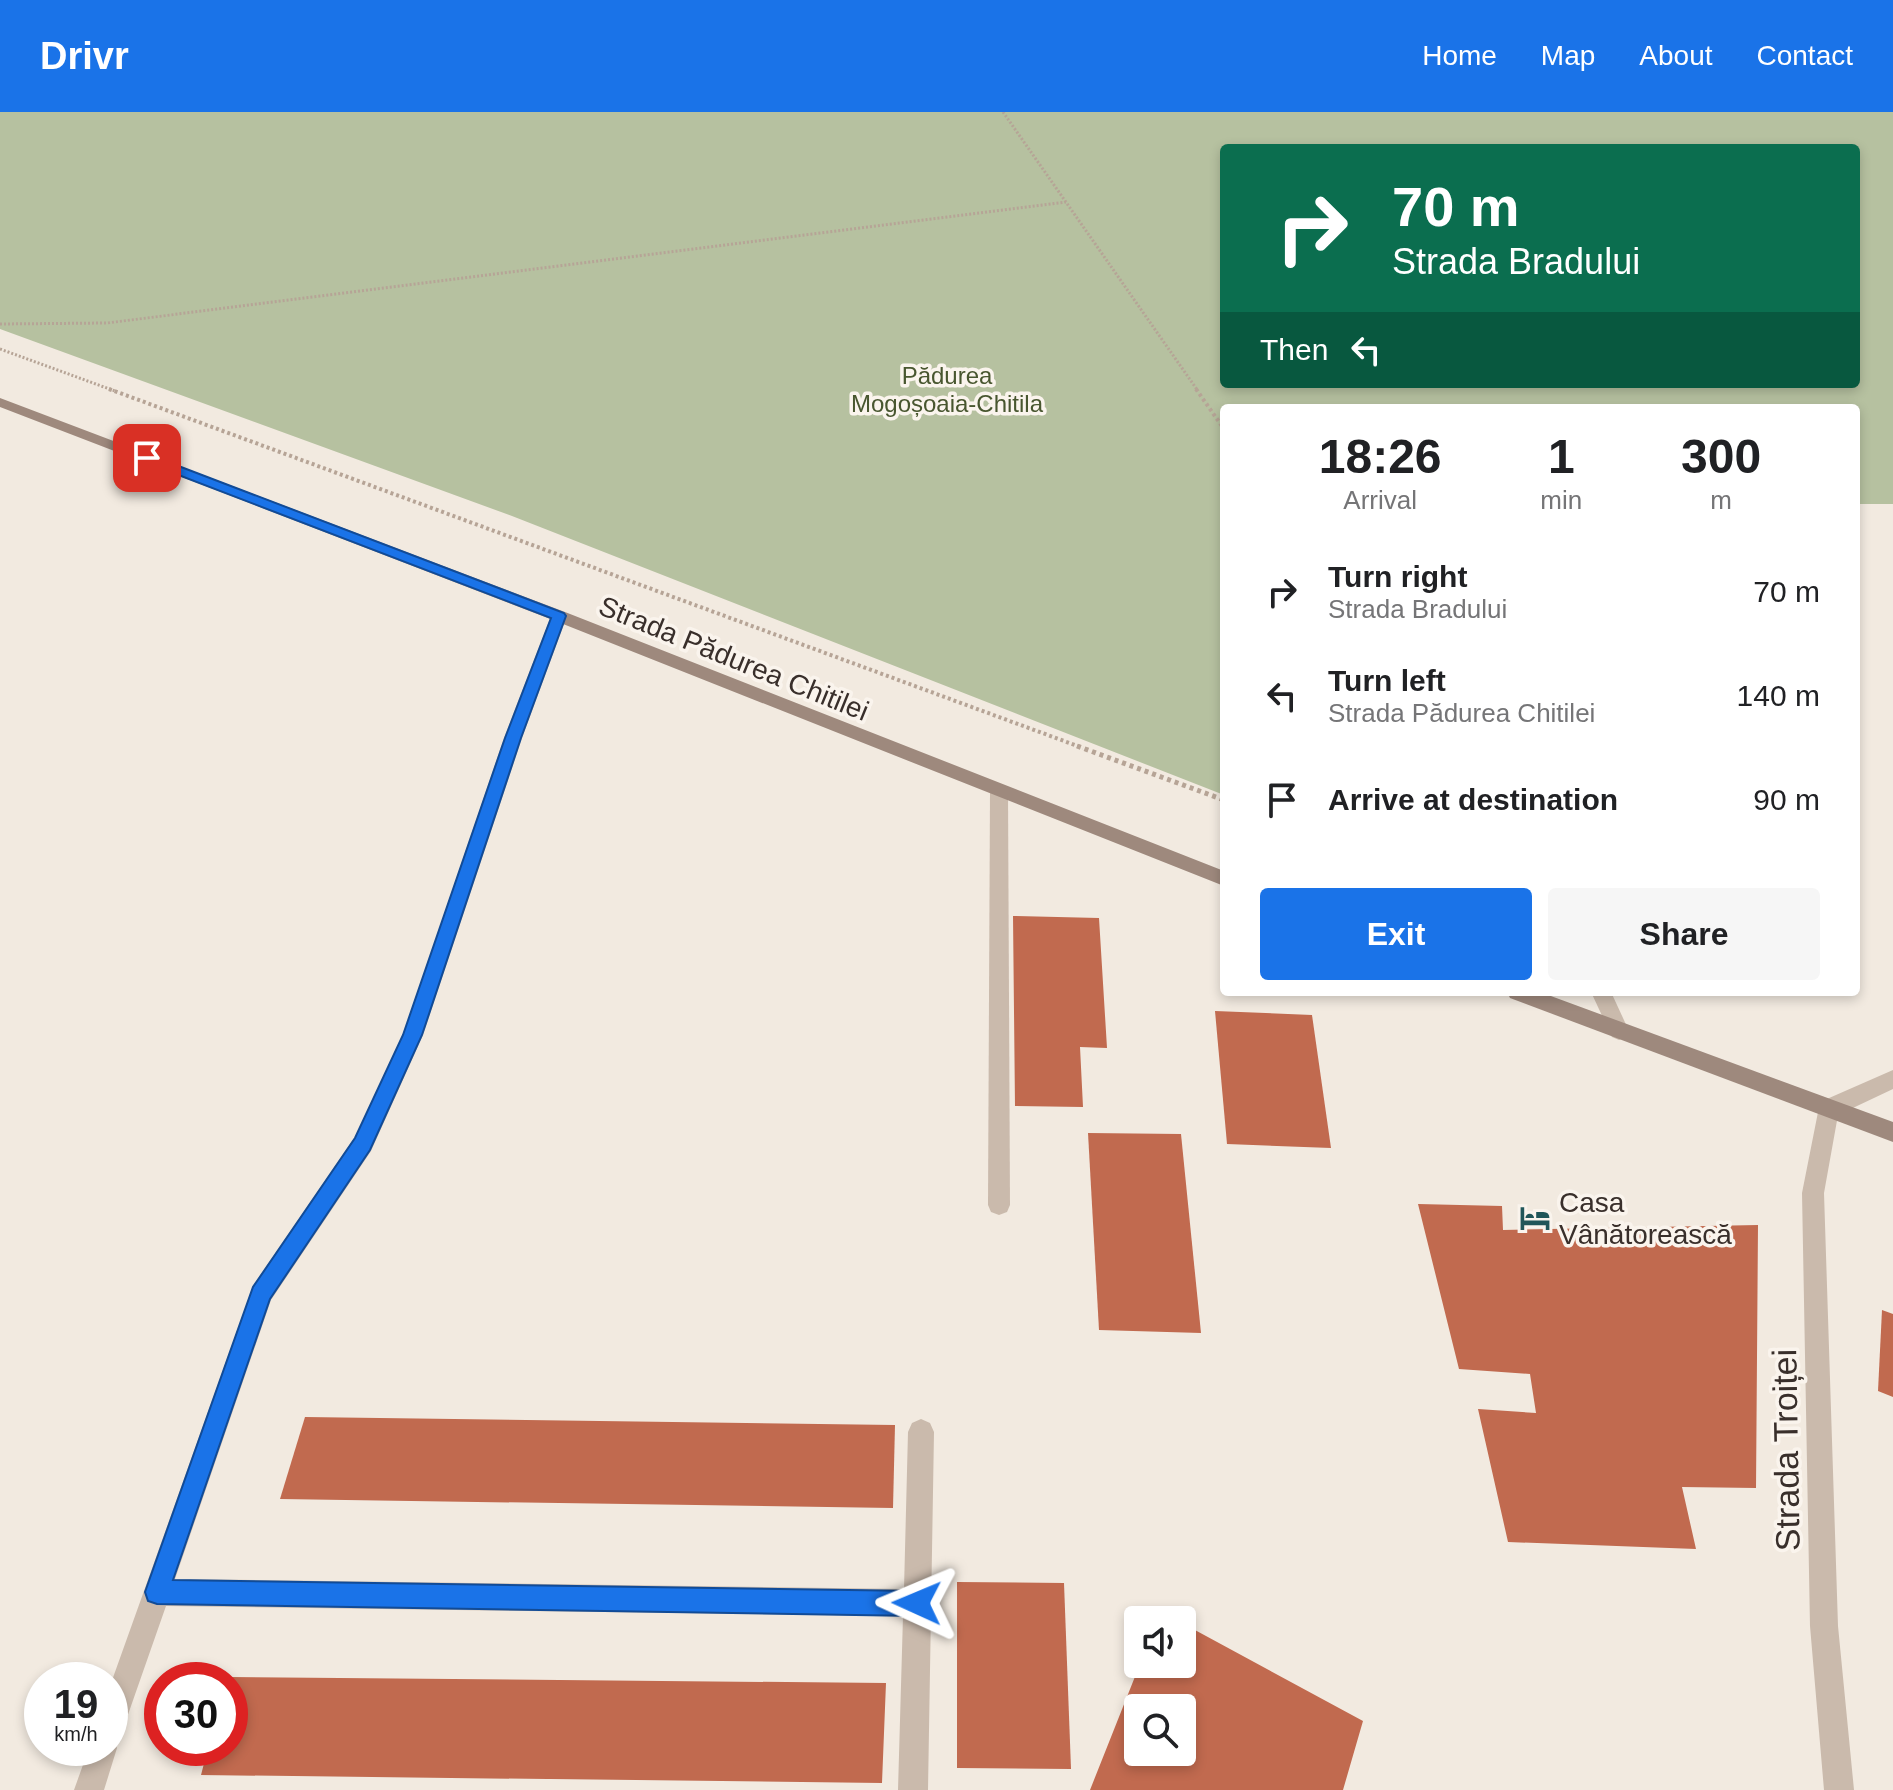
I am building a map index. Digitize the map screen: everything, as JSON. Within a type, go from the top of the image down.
[{"type":"main road","name":"Strada Pădurea Chitilei","points":[[0,402],[559,616],[1220,877]]},
{"type":"main road","points":[[1527,996],[1893,1132]]},
{"type":"street","points":[[128,1675],[261,1294],[363,1144],[413,1035],[513,738],[559,616]]},
{"type":"street","points":[[999,791],[999,1205]]},
{"type":"street","points":[[1603,996],[1619,1031]]},
{"type":"street","points":[[1828,1109],[1893,1079]]},
{"type":"street","name":"Strada Troiței","points":[[1828,1109],[1813,1193],[1824,1626],[1839,1790]]},
{"type":"street","points":[[913,1790],[921,1432]]},
{"type":"street","points":[[157,1592],[917,1603]]},
{"type":"street","points":[[89,1790],[97,1766]]},
{"type":"path","points":[[1003,112],[1220,423]]},
{"type":"path","points":[[0,324],[107,323],[1066,202]]},
{"type":"path","points":[[0,349],[1220,799]]},
{"type":"green space","name":"Pădurea Mogoșoaia-Chitila","points":[[0,112],[1893,112],[1893,504],[1860,504],[1860,404],[1220,404],[1220,793],[512,516],[0,329]]},
{"type":"building","points":[[1013,916],[1099,918],[1107,1048],[1080,1047],[1083,1107],[1015,1106]]},
{"type":"building","points":[[1215,1011],[1312,1015],[1331,1148],[1227,1144]]},
{"type":"building","points":[[1088,1133],[1181,1134],[1201,1333],[1099,1330]]},
{"type":"building","points":[[1418,1204],[1502,1206],[1503,1230],[1758,1225],[1756,1488],[1682,1487],[1696,1549],[1508,1542],[1478,1409],[1536,1413],[1530,1374],[1459,1369]]},
{"type":"building","points":[[1882,1310],[1893,1314],[1893,1397],[1878,1391]]},
{"type":"building","points":[[305,1417],[895,1425],[893,1508],[280,1499]]},
{"type":"building","points":[[957,1582],[1064,1583],[1071,1769],[957,1768]]},
{"type":"building","points":[[1196,1631],[1363,1721],[1343,1790],[1090,1790],[1124,1704],[1124,1766],[1196,1766],[1196,1694],[1128,1694],[1134,1678],[1196,1678]]},
{"type":"building","points":[[248,1677],[886,1683],[882,1783],[201,1775],[203,1766],[248,1766]]},
{"type":"place","name":"Casa Vânătorească","points":[[1535,1218]]},
{"type":"route","points":[[147,458],[559,616],[513,738],[413,1035],[363,1144],[261,1294],[157,1592],[917,1603]]}]
